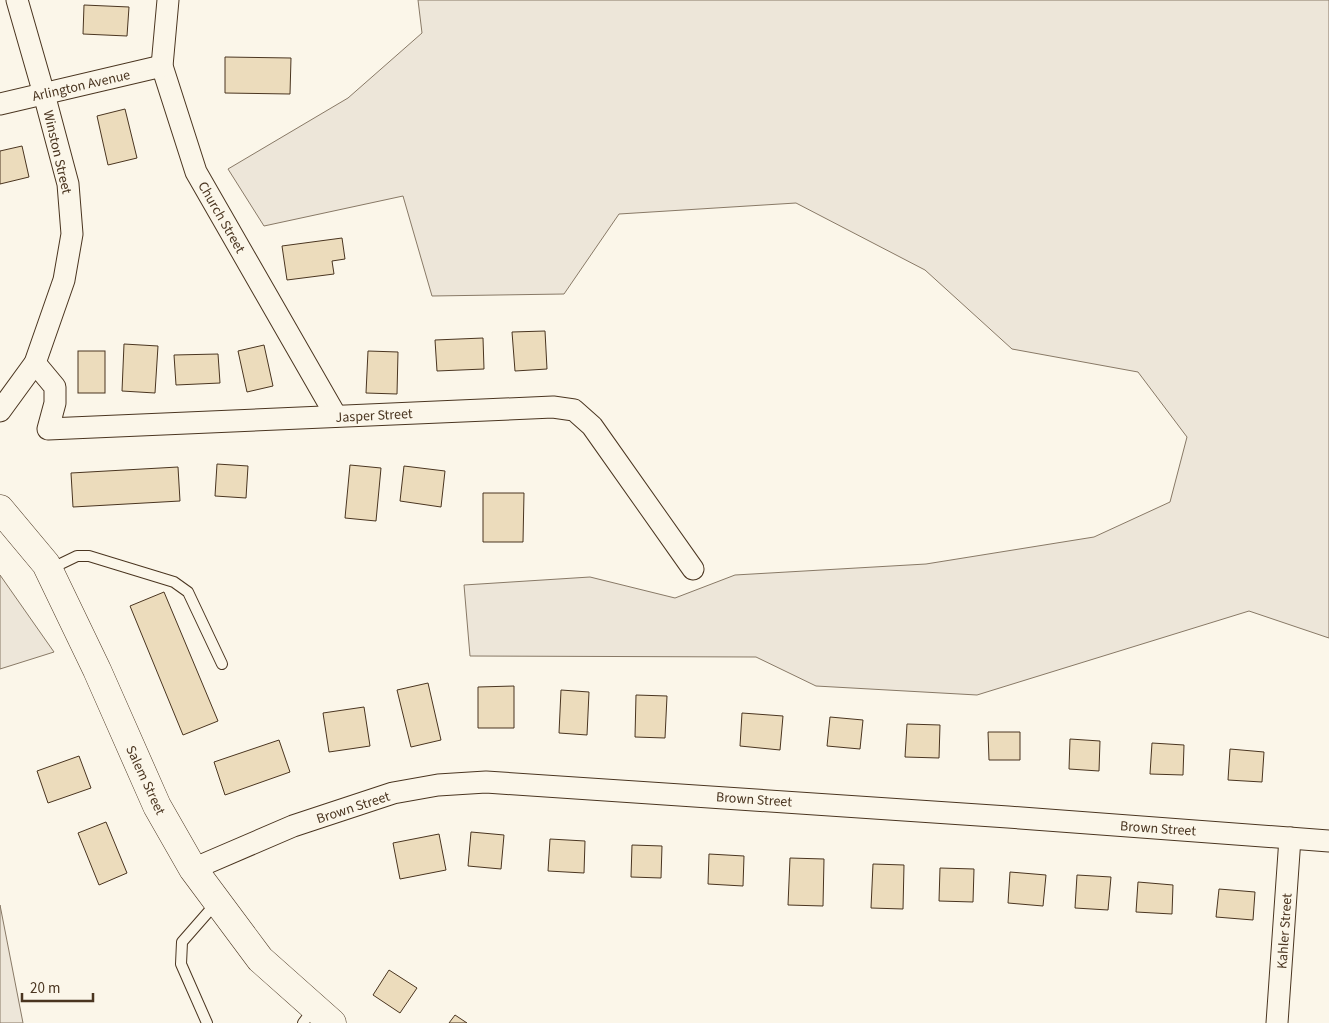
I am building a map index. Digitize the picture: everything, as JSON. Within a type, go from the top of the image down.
[{"type":"main road","name":"Salem Street","points":[[0,508],[49,570],[97,670],[157,806],[193,869],[260,959],[317,1018]]},
{"type":"street","name":"Winston Street","points":[[0,412],[35,363],[64,280],[72,234],[68,184],[17,0]]},
{"type":"street","name":"Church Street","points":[[168,0],[162,66],[196,172],[336,416]]},
{"type":"street","name":"Arlington Avenue","points":[[0,104],[162,66]]},
{"type":"street","name":"Jasper Street","points":[[35,363],[55,387],[55,403],[48,429],[553,407],[574,410],[592,426],[693,569]]},
{"type":"street","name":"Brown Street","points":[[193,869],[293,826],[393,793],[438,785],[486,782],[1008,817],[1329,841]]},
{"type":"street","name":"Kahler Street","points":[[1277,1023],[1290,838]]},
{"type":"lane","points":[[49,570],[77,556],[89,556],[174,582],[188,592],[222,664]]},
{"type":"lane","points":[[206,1023],[181,964],[182,942],[217,902]]},
{"type":"shaded area","points":[[418,0],[1329,0],[1329,638],[1249,611],[977,695],[816,686],[756,657],[470,656],[464,585],[590,577],[675,598],[735,575],[926,564],[1094,537],[1170,502],[1187,437],[1138,372],[1012,349],[925,270],[796,203],[619,214],[564,294],[432,296],[403,196],[264,226],[228,169],[348,98],[422,33]]},
{"type":"shaded area","points":[[0,575],[54,652],[0,669]]},
{"type":"shaded area","points":[[0,905],[23,1023],[0,1023]]},
{"type":"building","points":[[84,5],[129,7],[127,36],[83,34]]},
{"type":"building","points":[[225,57],[291,58],[290,94],[225,93]]},
{"type":"building","points":[[125,109],[137,158],[108,165],[97,116]]},
{"type":"building","points":[[22,146],[29,177],[0,184],[0,151]]},
{"type":"building","points":[[342,238],[345,259],[332,261],[334,274],[287,280],[282,246]]},
{"type":"building","points":[[545,331],[547,369],[515,371],[512,332]]},
{"type":"building","points":[[483,338],[484,369],[437,371],[435,340]]},
{"type":"building","points":[[124,344],[158,346],[155,393],[122,391]]},
{"type":"building","points":[[264,345],[273,386],[247,392],[238,351]]},
{"type":"building","points":[[78,351],[105,351],[105,393],[78,393]]},
{"type":"building","points":[[368,351],[398,352],[397,394],[366,393]]},
{"type":"building","points":[[218,354],[220,383],[176,385],[174,355]]},
{"type":"building","points":[[217,464],[248,466],[246,498],[215,496]]},
{"type":"building","points":[[350,465],[381,468],[376,521],[345,518]]},
{"type":"building","points":[[404,466],[445,471],[441,507],[400,501]]},
{"type":"building","points":[[178,467],[180,501],[73,507],[71,473]]},
{"type":"building","points":[[483,493],[524,493],[523,542],[483,542]]},
{"type":"building","points":[[164,592],[218,721],[183,735],[130,606]]},
{"type":"building","points":[[428,683],[441,740],[411,747],[397,690]]},
{"type":"building","points":[[514,686],[514,728],[478,728],[478,687]]},
{"type":"building","points":[[561,690],[589,692],[587,735],[559,733]]},
{"type":"building","points":[[636,695],[667,696],[665,738],[635,737]]},
{"type":"building","points":[[364,707],[370,746],[329,752],[323,713]]},
{"type":"building","points":[[742,713],[783,716],[780,750],[740,746]]},
{"type":"building","points":[[830,717],[863,720],[860,749],[827,746]]},
{"type":"building","points":[[907,724],[940,725],[939,758],[905,757]]},
{"type":"building","points":[[988,732],[1020,732],[1020,760],[989,760]]},
{"type":"building","points":[[1070,739],[1100,741],[1099,771],[1069,769]]},
{"type":"building","points":[[279,740],[290,772],[225,795],[214,762]]},
{"type":"building","points":[[1152,743],[1184,745],[1183,775],[1150,774]]},
{"type":"building","points":[[1230,749],[1264,752],[1262,782],[1228,780]]},
{"type":"building","points":[[79,756],[91,788],[48,803],[37,771]]},
{"type":"building","points":[[106,822],[127,873],[99,885],[78,833]]},
{"type":"building","points":[[471,832],[504,835],[501,869],[468,866]]},
{"type":"building","points":[[439,834],[446,870],[400,879],[393,843]]},
{"type":"building","points":[[550,839],[585,841],[584,873],[548,871]]},
{"type":"building","points":[[632,845],[662,846],[661,878],[631,877]]},
{"type":"building","points":[[709,854],[744,856],[743,886],[708,884]]},
{"type":"building","points":[[790,858],[824,859],[823,906],[788,905]]},
{"type":"building","points":[[873,864],[904,865],[903,909],[871,908]]},
{"type":"building","points":[[940,868],[974,869],[973,902],[939,901]]},
{"type":"building","points":[[1010,872],[1046,875],[1043,906],[1008,903]]},
{"type":"building","points":[[1077,875],[1111,877],[1108,910],[1075,908]]},
{"type":"building","points":[[1138,882],[1173,885],[1172,914],[1136,912]]},
{"type":"building","points":[[1219,889],[1255,892],[1253,920],[1216,917]]},
{"type":"building","points":[[389,970],[417,988],[400,1013],[373,995]]},
{"type":"building","points":[[455,1015],[467,1023],[449,1023]]}]
